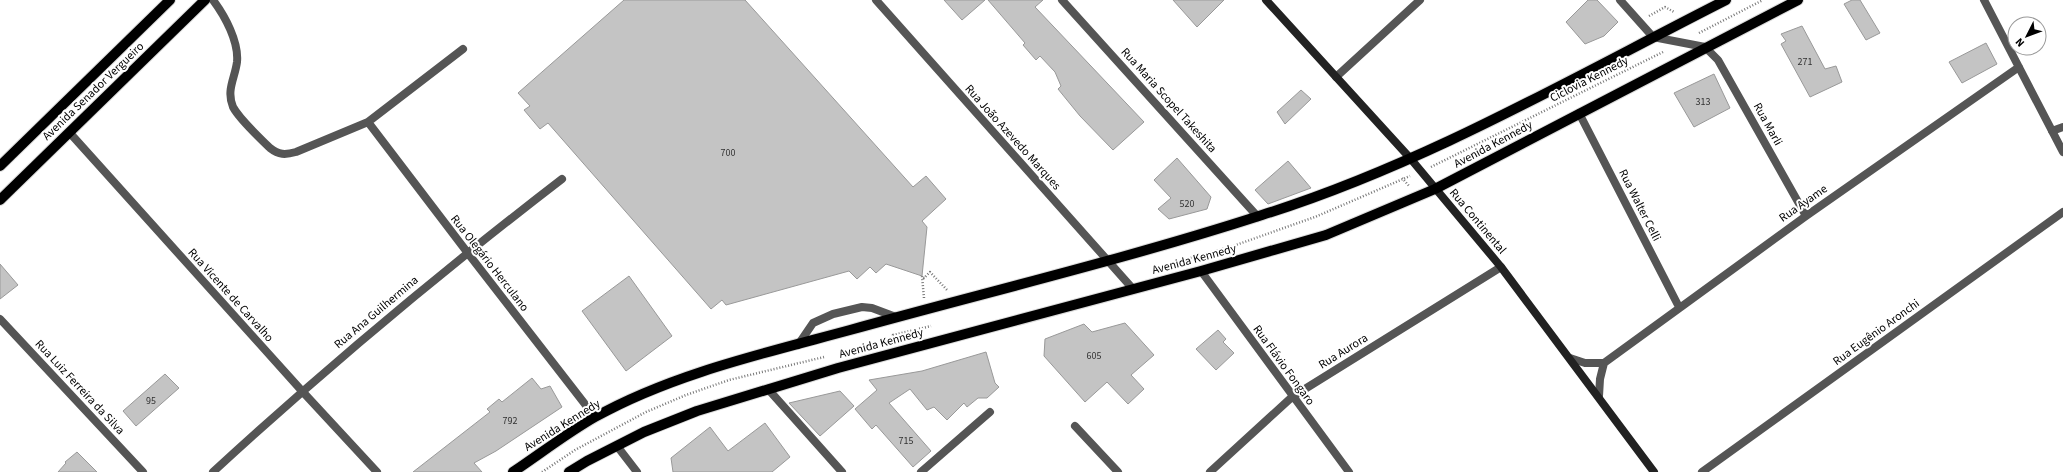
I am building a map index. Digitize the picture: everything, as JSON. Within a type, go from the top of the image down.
[{"type":"main road","name":"Avenida Senador Vergueiro","points":[[0,166],[170,0]]},
{"type":"main road","name":"Avenida Senador Vergueiro","points":[[0,200],[205,0]]},
{"type":"main road","name":"Avenida Kennedy","points":[[513,472],[595,417],[664,385],[690,376],[896,317],[1108,261],[1258,217],[1328,193],[1484,125],[1653,36],[1726,0]]},
{"type":"main road","name":"Avenida Kennedy","points":[[569,472],[617,446],[697,411],[900,351],[1200,271],[1326,235],[1436,189],[1705,47],[1798,0]]},
{"type":"street","points":[[213,0],[227,24],[237,51],[237,63],[230,87],[233,106],[276,153],[284,155],[296,152],[368,122],[464,49]]},
{"type":"street","name":"Rua Maria Scopel Takeshita","points":[[1062,0],[1258,217]]},
{"type":"street","name":"Rua Continental","points":[[1266,0],[1410,158],[1502,267],[1654,472]]},
{"type":"street","points":[[1336,77],[1420,0]]},
{"type":"street","points":[[1620,0],[1653,36],[1705,47]]},
{"type":"street","points":[[1984,0],[2063,152]]},
{"type":"street","name":"Rua João Azevedo Marques","points":[[880,1],[1132,289]]},
{"type":"street","name":"Rua Marli","points":[[1705,47],[1718,60],[1806,216]]},
{"type":"street","name":"Rua Ayame","points":[[1604,363],[1806,216],[2019,67]]},
{"type":"street","name":"Rua Walter Celli","points":[[1579,113],[1679,307]]},
{"type":"street","name":"Rua Olegário Herculano","points":[[368,122],[466,252],[595,417]]},
{"type":"street","points":[[2052,131],[2063,126]]},
{"type":"street","name":"Rua Vicente de Carvalho","points":[[69,132],[302,391],[377,472]]},
{"type":"street","name":"Rua Ana Guilhermina","points":[[213,472],[302,391],[466,252],[562,179]]},
{"type":"street","name":"Rua Eugênio Aronchi","points":[[1702,472],[2063,212]]},
{"type":"street","name":"Rua Aurora","points":[[1210,472],[1292,397],[1502,267]]},
{"type":"street","name":"Rua Flávio Fongaro","points":[[1200,271],[1348,472]]},
{"type":"street","points":[[798,345],[818,319],[832,314],[862,307],[872,308],[896,317]]},
{"type":"street","name":"Rua Luiz Ferreira da Silva","points":[[0,319],[143,472]]},
{"type":"street","points":[[1570,358],[1585,363],[1604,363],[1600,379],[1599,396]]},
{"type":"street","points":[[768,389],[842,472]]},
{"type":"street","points":[[921,472],[990,412]]},
{"type":"street","points":[[1075,426],[1118,472]]},
{"type":"street","points":[[617,446],[637,472]]},
{"type":"path","name":"Ciclovia Kennedy","points":[[1422,172],[1514,127],[1763,0]]},
{"type":"path","points":[[1392,166],[1418,196]]},
{"type":"path","points":[[924,301],[922,276],[924,278],[930,272],[950,293]]},
{"type":"path","points":[[894,338],[893,335],[931,326]]},
{"type":"building","points":[[624,0],[745,0],[913,187],[926,176],[946,199],[922,221],[927,227],[922,276],[886,264],[876,273],[870,267],[857,279],[849,271],[726,305],[722,300],[711,309],[548,123],[540,129],[524,110],[530,106],[518,93]]},
{"type":"building","points":[[944,0],[985,0],[962,20]]},
{"type":"building","points":[[988,0],[1043,0],[1035,7],[1144,122],[1113,150],[1080,116],[1058,89],[1061,86],[1055,72],[1040,56],[1036,60],[1023,45],[1025,43]]},
{"type":"building","points":[[1173,0],[1224,0],[1197,27]]},
{"type":"building","points":[[1588,0],[1597,0],[1618,22],[1604,36],[1585,44],[1566,22]]},
{"type":"building","points":[[1852,0],[1860,0],[1880,33],[1866,40],[1844,4]]},
{"type":"building","points":[[1802,26],[1825,69],[1836,66],[1842,82],[1810,97],[1781,44],[1786,41],[1781,34]]},
{"type":"building","points":[[1986,43],[1997,64],[1962,83],[1949,62]]},
{"type":"building","points":[[1714,74],[1730,108],[1694,127],[1674,93]]},
{"type":"building","points":[[1301,90],[1311,99],[1285,124],[1277,112]]},
{"type":"building","points":[[1177,158],[1211,197],[1207,209],[1169,219],[1158,209],[1171,198],[1154,180]]},
{"type":"building","points":[[1288,161],[1311,188],[1268,204],[1255,190]]},
{"type":"building","points":[[0,264],[18,285],[0,299]]},
{"type":"building","points":[[629,276],[672,336],[626,371],[582,311]]},
{"type":"building","points":[[1125,323],[1154,355],[1131,375],[1144,389],[1128,404],[1107,382],[1085,402],[1044,356],[1045,339],[1084,324],[1092,332]]},
{"type":"building","points":[[1218,330],[1226,339],[1223,342],[1234,353],[1216,370],[1196,349]]},
{"type":"building","points":[[986,352],[995,383],[999,387],[987,398],[978,398],[967,407],[964,403],[947,420],[934,407],[927,410],[910,389],[889,403],[931,451],[913,467],[876,425],[872,429],[855,409],[877,390],[869,380],[922,371]]},
{"type":"building","points":[[165,374],[179,388],[136,426],[123,411]]},
{"type":"building","points":[[532,378],[541,389],[550,386],[562,407],[496,451],[474,463],[482,472],[413,472],[490,412],[487,409],[499,399],[502,402]]},
{"type":"building","points":[[840,391],[854,406],[820,436],[789,403]]},
{"type":"building","points":[[765,423],[790,457],[772,472],[673,472],[671,458],[710,427],[728,451]]},
{"type":"building","points":[[77,452],[97,472],[58,472],[66,463],[65,462]]}]
